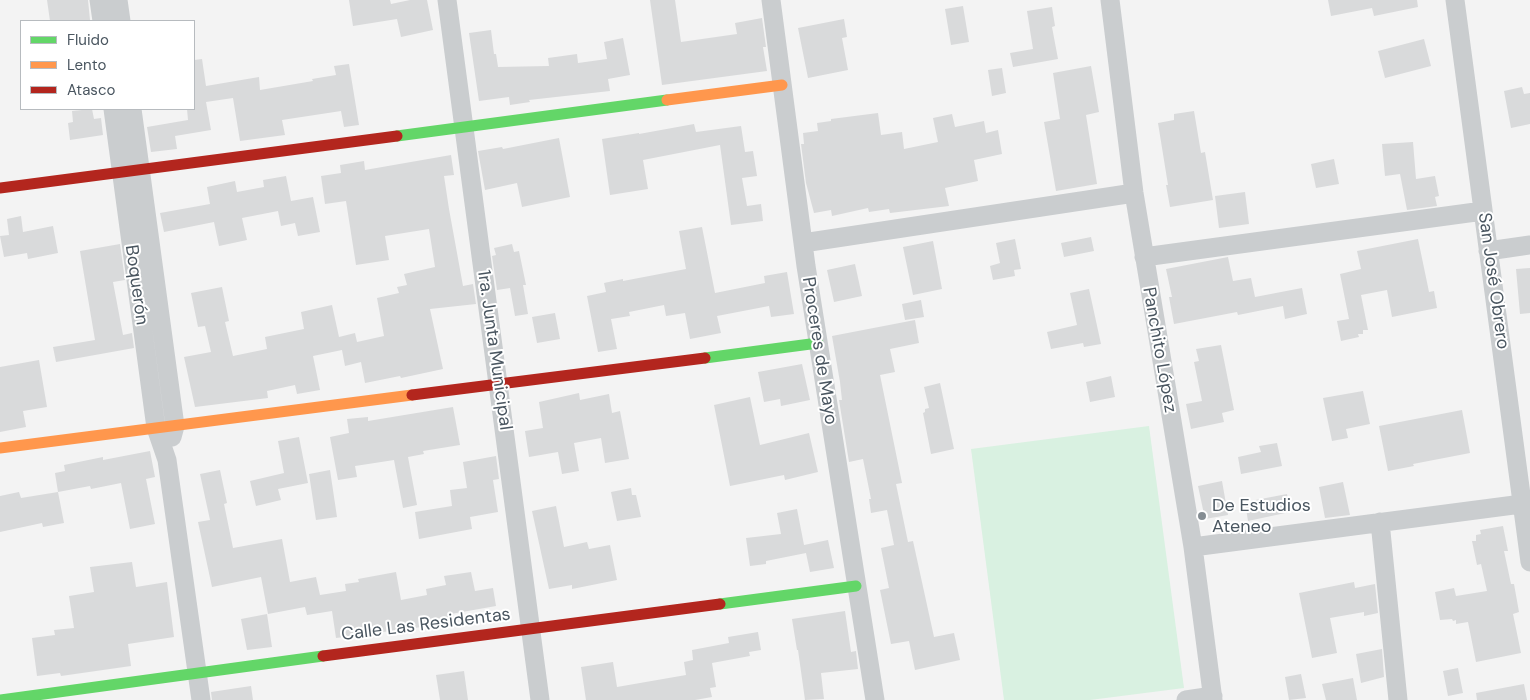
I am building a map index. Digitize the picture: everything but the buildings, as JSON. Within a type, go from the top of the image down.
[{"type":"street","points":[[99,0],[102,20]]},
{"type":"street","points":[[118,0],[121,20]]},
{"type":"street","name":"1ra. Junta Municipal","points":[[447,0],[540,700]]},
{"type":"street","name":"Proceres de Mayo","points":[[771,0],[802,244],[875,700]]},
{"type":"street","name":"Panchito López","points":[[1110,0],[1134,193],[1193,547],[1213,698]]},
{"type":"street","name":"San José Obrero","points":[[1455,0],[1488,251],[1526,504],[1530,562]]},
{"type":"street","points":[[0,188],[782,85]]},
{"type":"street","name":"Boquerón","points":[[113,110],[156,428],[167,460],[201,700]]},
{"type":"street","name":"Boquerón","points":[[132,110],[175,426],[167,460]]},
{"type":"street","points":[[802,244],[1134,193]]},
{"type":"street","points":[[1144,257],[1483,211]]},
{"type":"street","points":[[1488,251],[1530,245]]},
{"type":"street","points":[[0,448],[818,343]]},
{"type":"street","points":[[1193,547],[1526,504]]},
{"type":"street","points":[[1380,522],[1398,700]]},
{"type":"street","name":"Calle Las Residentas","points":[[0,700],[198,672],[531,630],[856,586]]},
{"type":"street","points":[[1186,700],[1213,698]]},
{"type":"green space","points":[[1149,426],[1184,688],[1090,700],[1004,700],[971,449]]},
{"type":"traffic: fast","points":[[397,136],[667,100]]},
{"type":"traffic: fast","points":[[705,358],[818,343]]},
{"type":"traffic: fast","points":[[720,604],[856,586]]},
{"type":"traffic: fast","points":[[0,700],[323,656]]},
{"type":"traffic: slow","points":[[667,100],[782,85]]},
{"type":"traffic: slow","points":[[0,448],[412,395]]},
{"type":"traffic: jam","points":[[0,188],[397,136]]},
{"type":"traffic: jam","points":[[412,395],[705,358]]},
{"type":"traffic: jam","points":[[323,656],[720,604]]},
{"type":"place","name":"De Estudios Ateneo","points":[[1202,516]]}]
